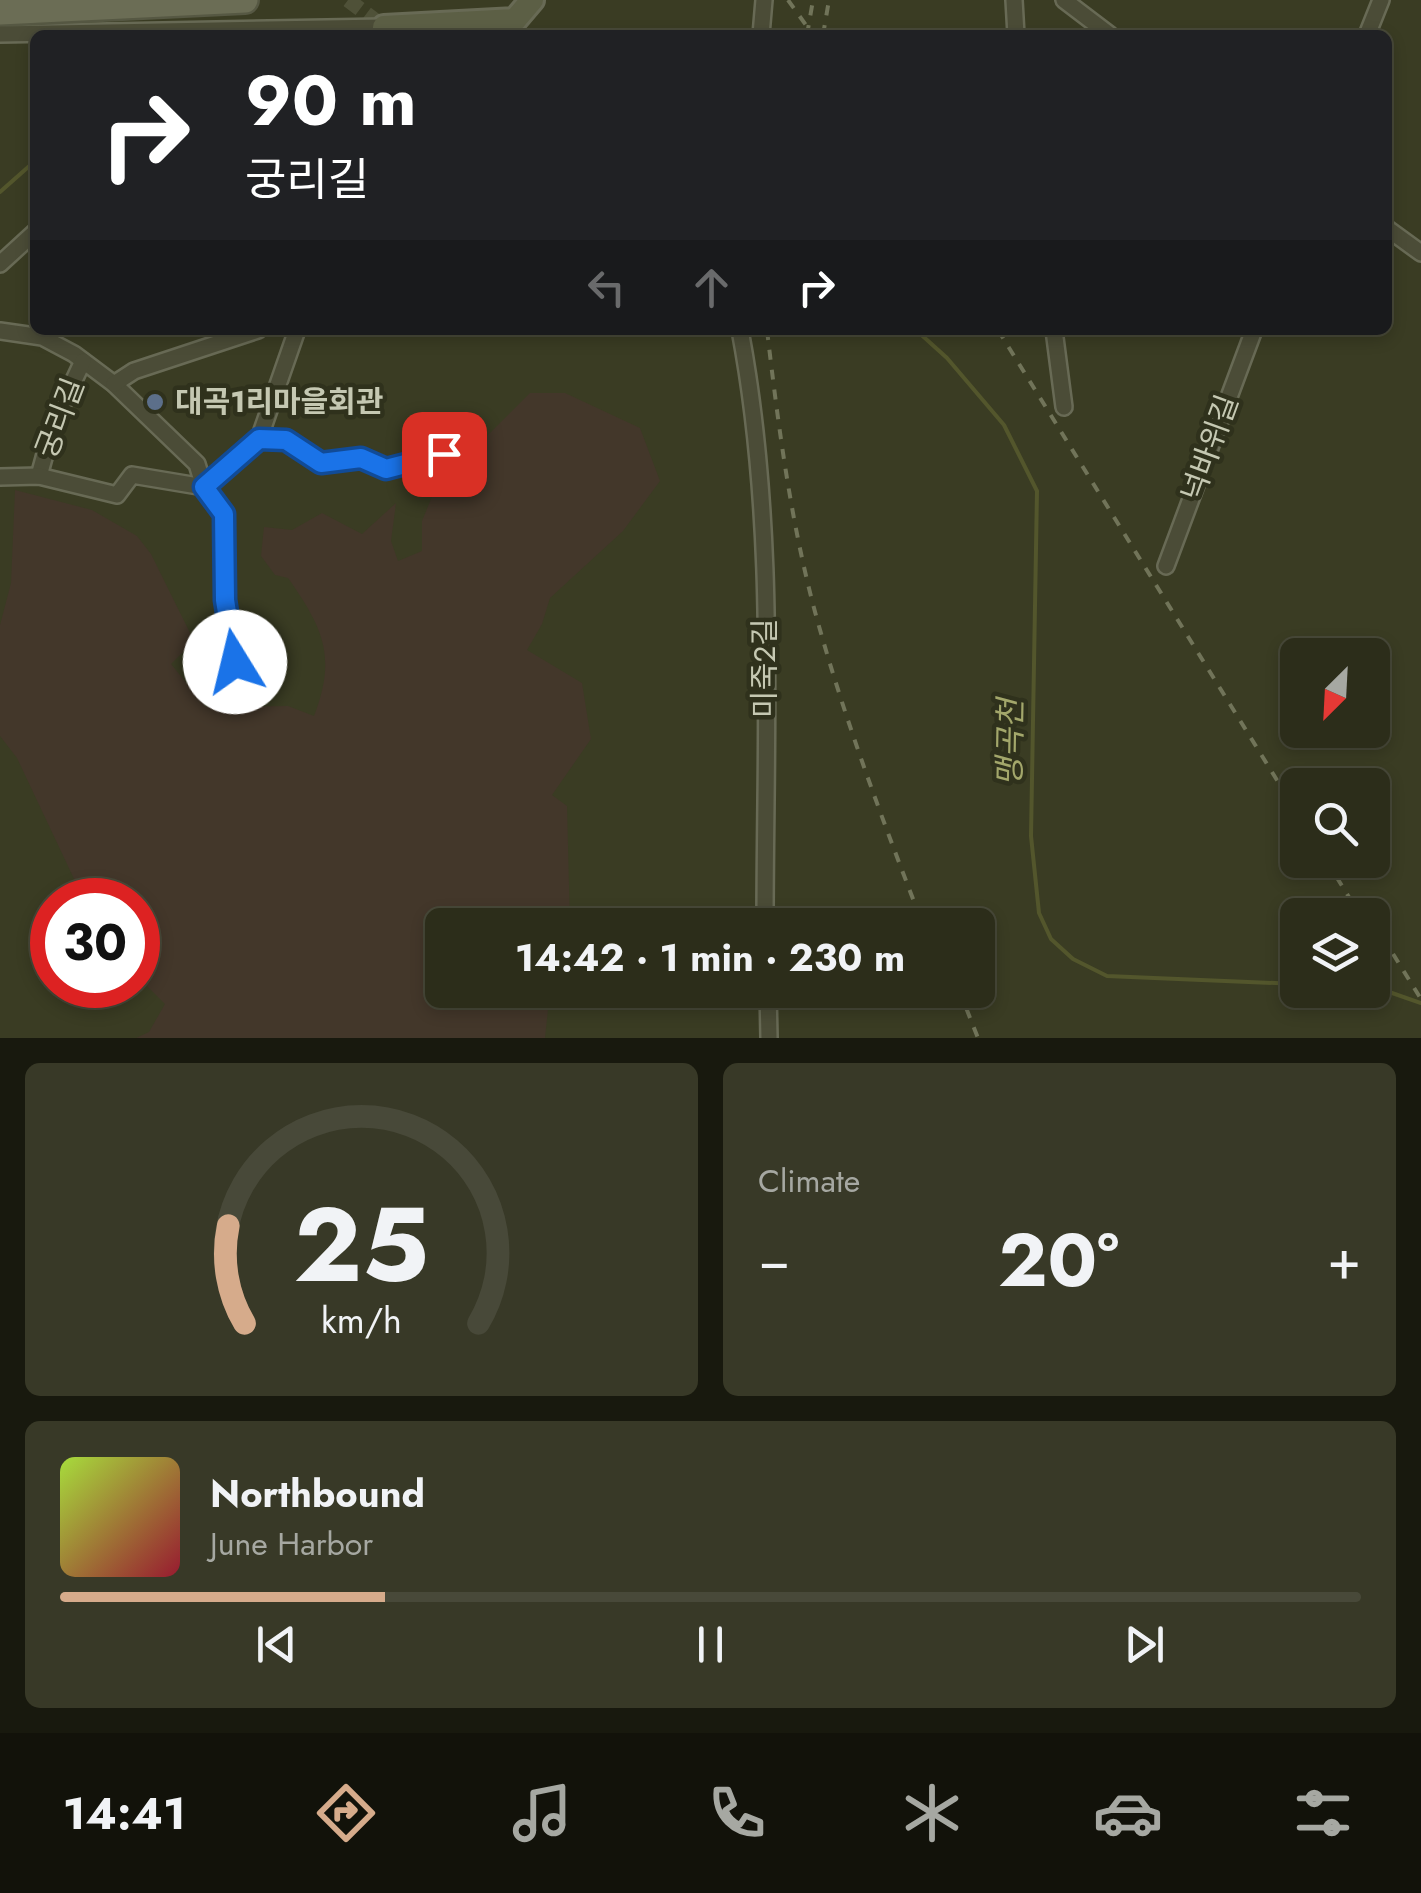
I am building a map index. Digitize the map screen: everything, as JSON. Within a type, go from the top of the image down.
[{"type":"main road","points":[[0,12],[246,0]]},
{"type":"street","points":[[396,30],[515,20],[532,0]]},
{"type":"street","points":[[761,30],[764,0]]},
{"type":"street","points":[[1014,0],[1016,30]]},
{"type":"street","points":[[1064,0],[1103,30]]},
{"type":"street","points":[[1369,30],[1380,0]]},
{"type":"street","points":[[0,34],[30,34]]},
{"type":"street","points":[[1392,231],[1421,253]]},
{"type":"street","points":[[0,264],[30,237]]},
{"type":"street","name":"궁리길","points":[[0,331],[30,335]]},
{"type":"street","name":"궁리길","points":[[34,335],[83,360],[114,384],[197,464],[204,487],[224,514],[225,600],[235,662]]},
{"type":"street","name":"궁리길","points":[[114,384],[151,365],[243,335]]},
{"type":"street","points":[[204,487],[259,439],[295,335]]},
{"type":"street","name":"미죽2길","points":[[740,335],[755,411],[764,544],[766,908]]},
{"type":"street","points":[[1055,335],[1064,406]]},
{"type":"street","name":"넉바위길","points":[[1166,566],[1252,335]]},
{"type":"street","name":"궁리길","points":[[39,476],[53,424],[83,360]]},
{"type":"street","points":[[259,439],[286,440],[321,463],[361,458],[386,469],[444,454]]},
{"type":"street","name":"궁리길","points":[[0,477],[39,476],[117,495],[132,475],[204,487]]},
{"type":"street","points":[[769,1008],[770,1038]]},
{"type":"shaded area","points":[[530,393],[565,393],[640,428],[660,481],[623,531],[550,598],[542,624],[527,650],[582,683],[591,739],[552,795],[567,806],[570,908],[425,908],[425,1008],[548,1008],[545,1038],[136,1038],[149,1032],[165,1004],[160,999],[160,878],[74,878],[17,758],[0,736],[0,625],[11,583],[15,490],[92,510],[137,536],[151,554],[194,641],[171,664],[206,707],[288,706],[314,716],[325,676],[323,643],[310,612],[288,578],[275,575],[261,556],[264,527],[292,530],[322,513],[362,534],[396,503],[391,541],[398,561],[422,551],[422,521],[436,487]]},
{"type":"waterway","name":"맹곡천","points":[[0,192],[30,165]]},
{"type":"waterway","name":"맹곡천","points":[[922,335],[947,358],[1004,425],[1037,491],[1031,836],[1039,913],[1051,939],[1073,959],[1107,976],[1280,983]]},
{"type":"waterway","name":"맹곡천","points":[[1390,992],[1421,1003]]},
{"type":"tunnel","points":[[348,0],[384,27]]},
{"type":"railway","points":[[788,0],[809,30]]},
{"type":"railway","points":[[808,30],[813,0]]},
{"type":"railway","points":[[824,30],[829,0]]},
{"type":"railway","points":[[768,335],[791,505],[814,608],[851,728],[917,908]]},
{"type":"railway","points":[[1001,335],[1280,785]]},
{"type":"railway","points":[[1337,878],[1349,898]]},
{"type":"railway","points":[[1390,949],[1421,999]]},
{"type":"railway","points":[[966,1008],[978,1038]]},
{"type":"place","name":"대곡1리마을회관","points":[[155,402]]},
{"type":"route","points":[[235,662],[225,600],[224,514],[204,487],[259,439],[286,440],[301,454],[321,463],[361,458],[386,469],[444,454]]}]
